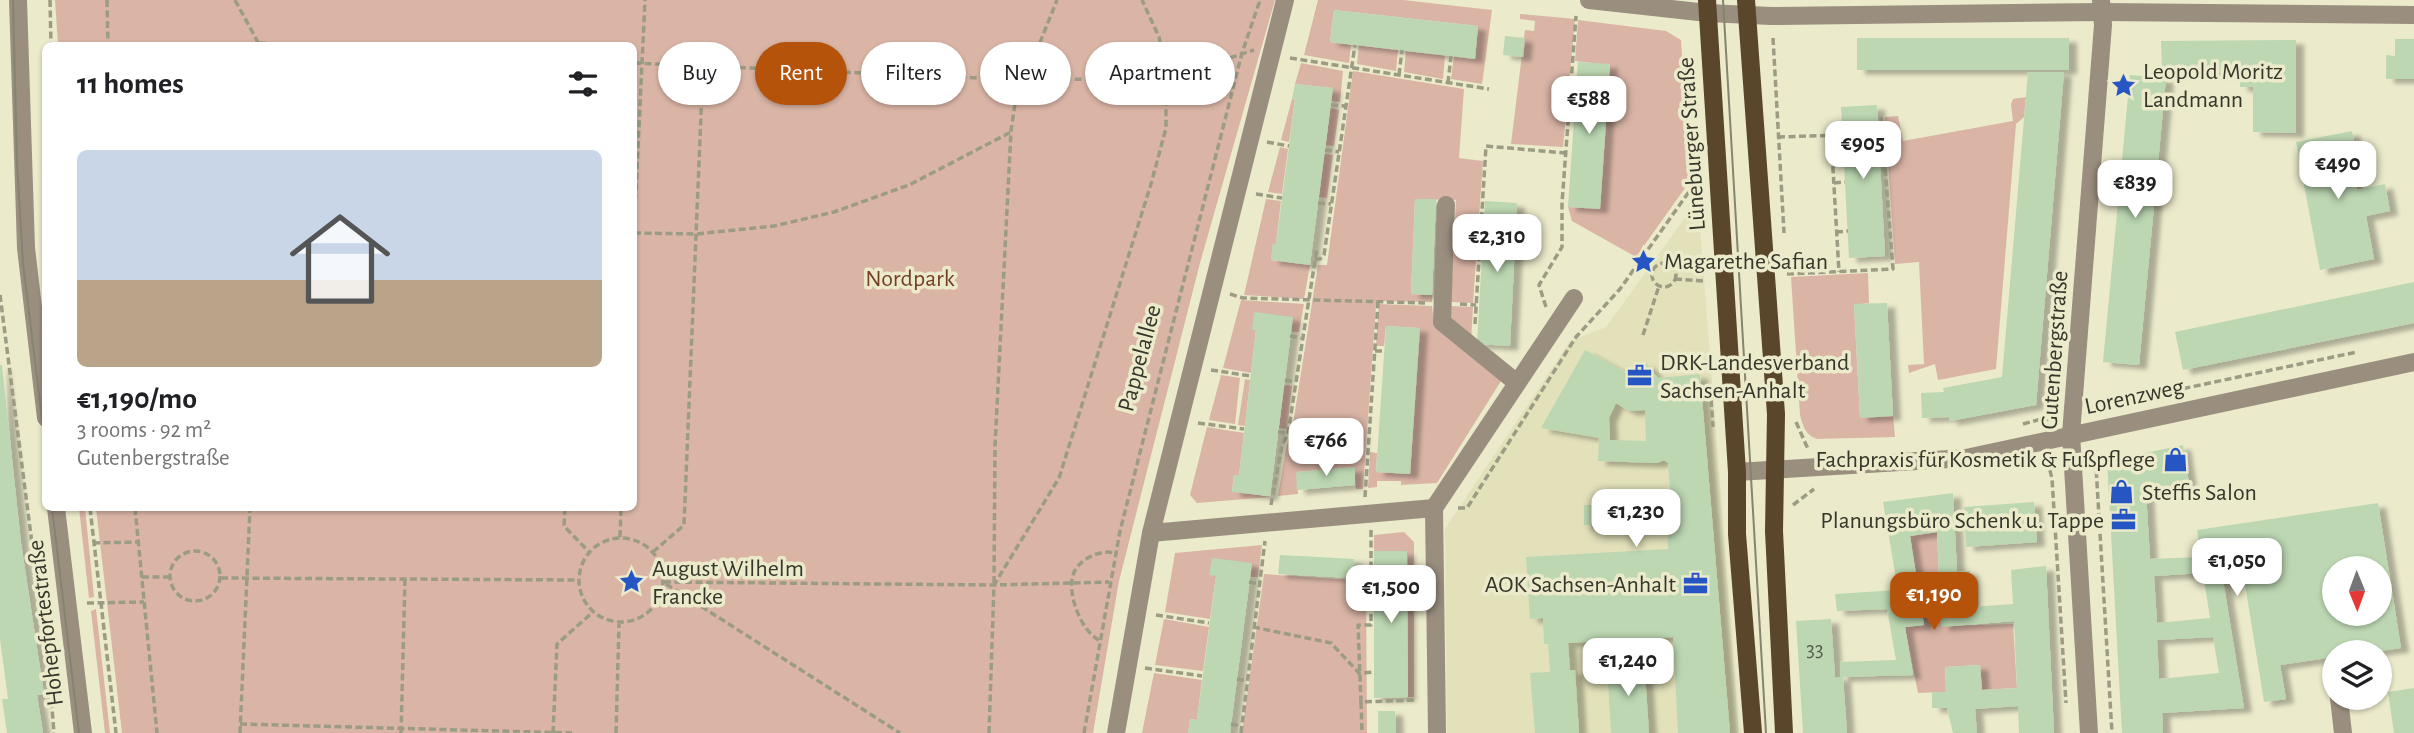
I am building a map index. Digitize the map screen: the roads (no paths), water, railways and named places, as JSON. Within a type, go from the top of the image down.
[{"type":"main road","name":"Lüneburger Straße","points":[[1707,6],[1737,472],[1737,534],[1753,733]]},
{"type":"main road","points":[[1746,8],[1776,414],[1774,531],[1784,733]]},
{"type":"street","points":[[18,0],[26,248],[42,384]]},
{"type":"street","points":[[1116,733],[1151,533],[1285,0]]},
{"type":"street","points":[[1589,0],[1746,8],[2276,7],[2414,15]]},
{"type":"street","name":"Gutenbergstraße","points":[[2089,733],[2071,434],[2103,25],[2101,6]]},
{"type":"street","points":[[1446,205],[1442,322],[1517,383]]},
{"type":"street","points":[[1437,733],[1434,508],[1574,298]]},
{"type":"street","name":"Lorenzweg","points":[[1737,472],[1966,458],[2414,362]]},
{"type":"street","points":[[1151,533],[1434,508]]},
{"type":"street","name":"Hohepfortestraße","points":[[56,511],[83,733]]},
{"type":"street","points":[[2340,710],[2343,733]]},
{"type":"tram line","points":[[13,0],[17,163],[23,263],[42,419]]},
{"type":"tram line","points":[[1723,0],[1766,733]]},
{"type":"tram line","points":[[52,511],[79,733]]},
{"type":"place","name":"Leopold Moritz Landmann","points":[[2123,85]]},
{"type":"place","name":"Magarethe Safian","points":[[1644,261]]},
{"type":"place","name":"DRK-Landesverband Sachsen-Anhalt","points":[[1640,376]]},
{"type":"place","name":"Fachpraxis für Kosmetik & Fußpflege","points":[[2175,459]]},
{"type":"place","name":"Steffis Salon","points":[[2122,492]]},
{"type":"place","name":"Planungsbüro Schenk u. Tappe","points":[[2124,520]]},
{"type":"place","name":"August Wilhelm Francke","points":[[632,582]]},
{"type":"place","name":"AOK Sachsen-Anhalt","points":[[1696,584]]},
{"type":"park label","name":"Nordpark","points":[[910,278]]}]
